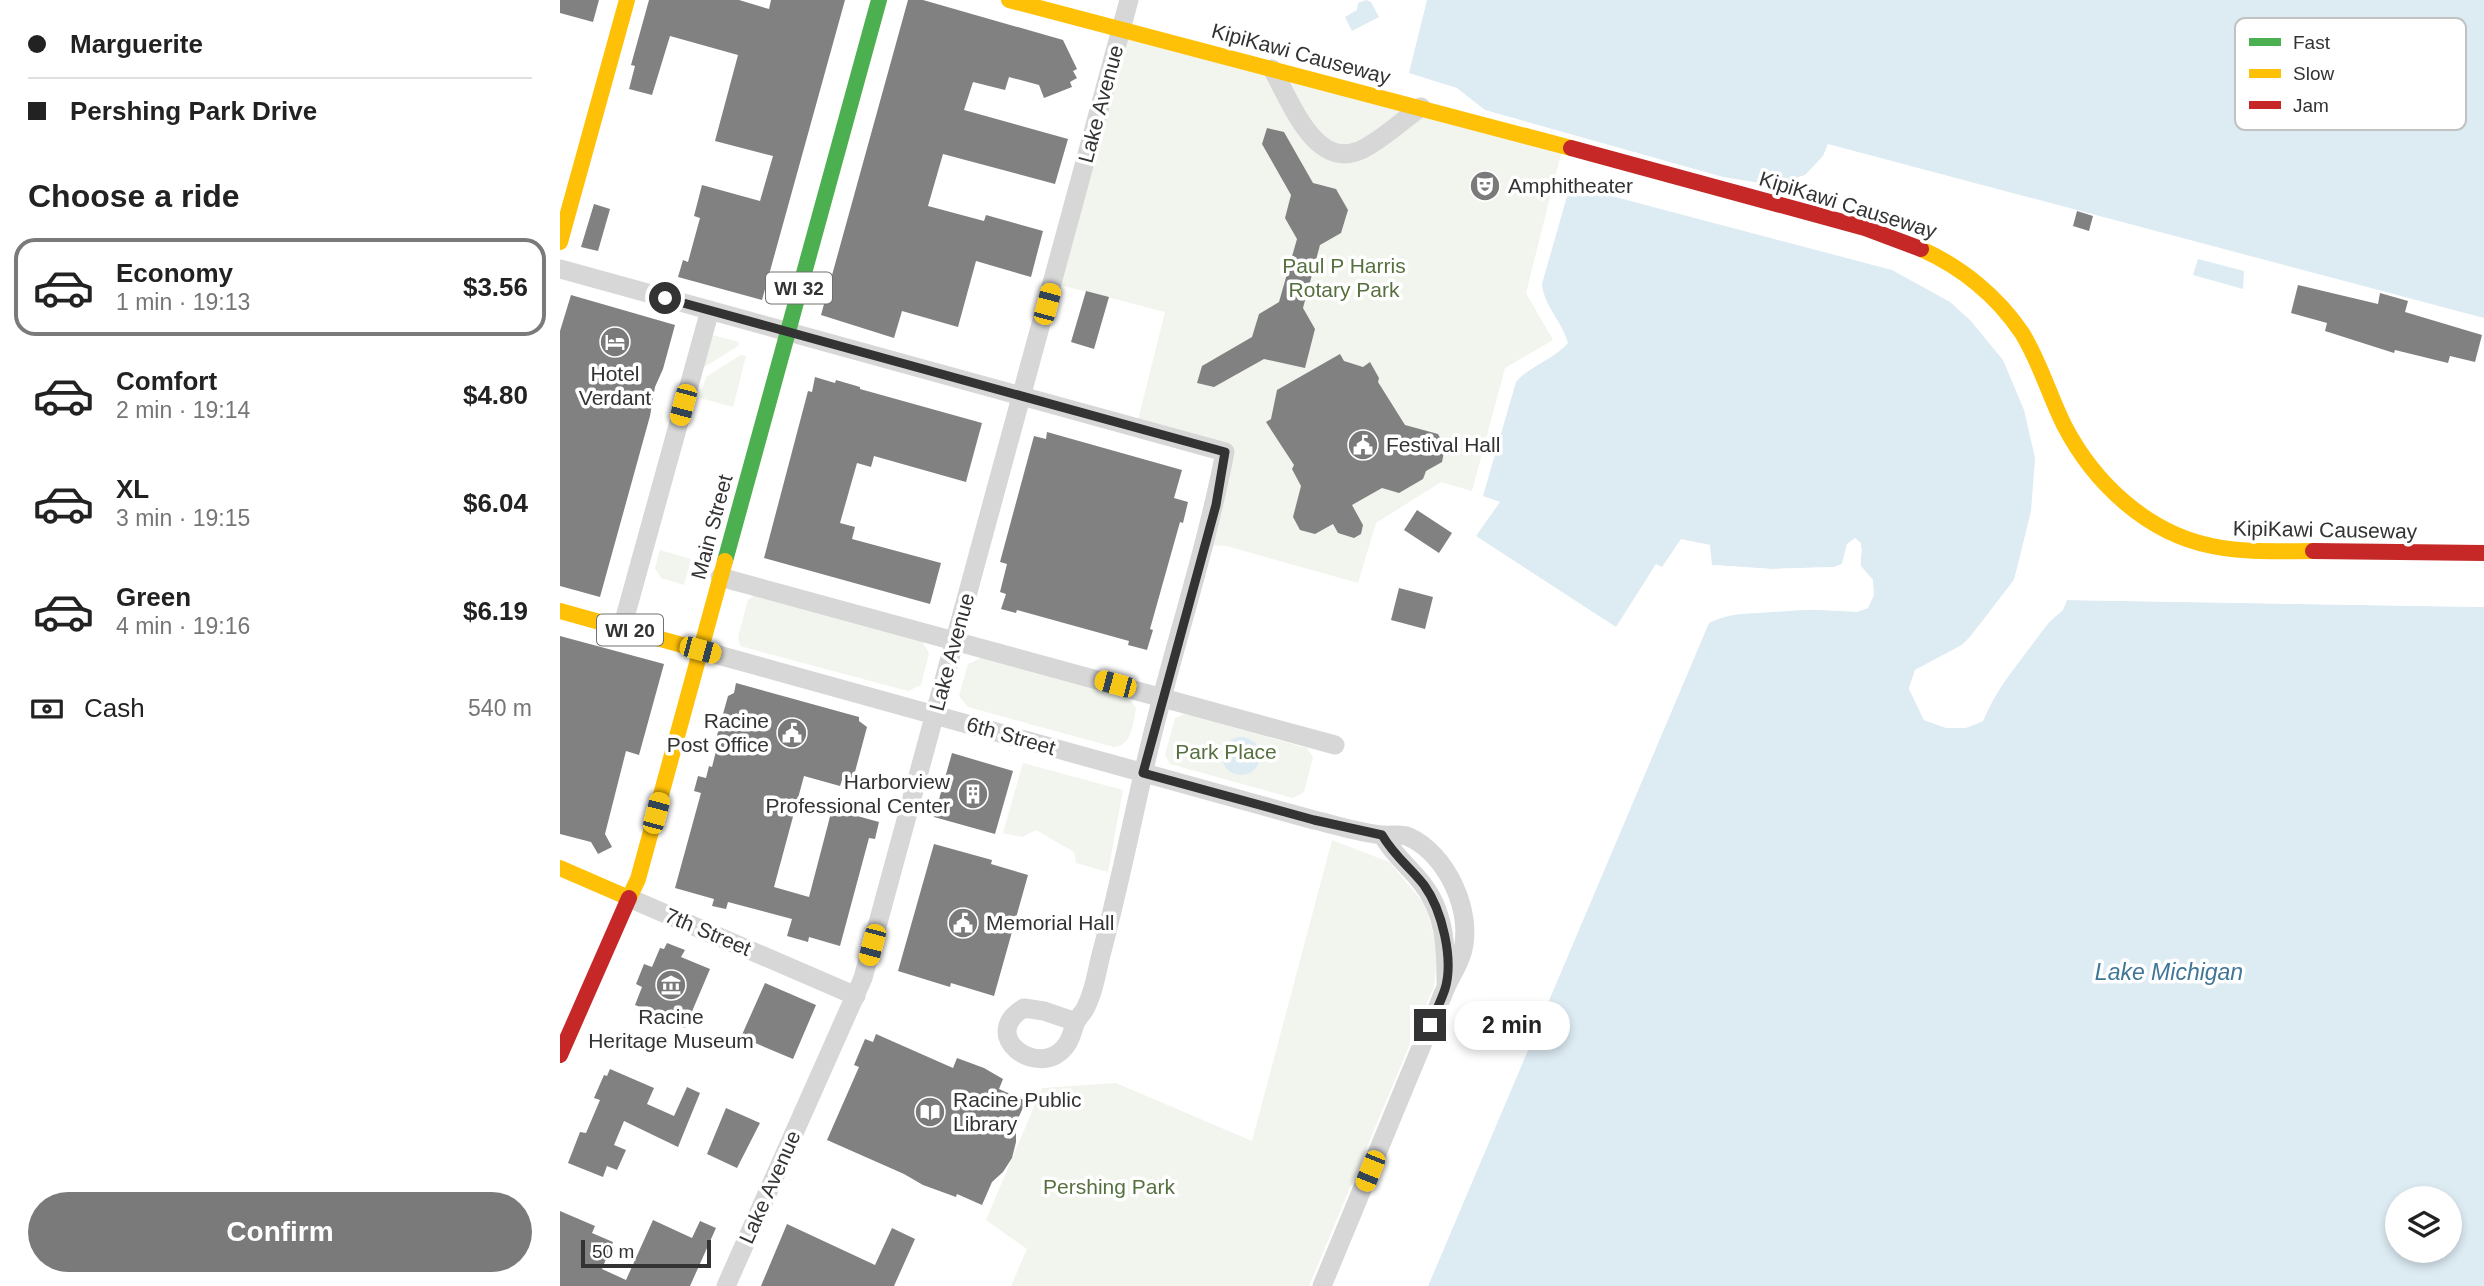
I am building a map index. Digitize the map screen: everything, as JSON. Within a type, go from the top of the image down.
[{"type":"street","points":[[560,242],[627,0]]},
{"type":"street","name":"Main Street","points":[[560,1055],[638,878],[879,0]]},
{"type":"street","name":"KipiKawi Causeway","points":[[1009,0],[1421,107],[1865,228],[1919,246],[1950,261],[1984,288],[2017,327],[2044,377],[2071,439],[2097,478],[2126,506],[2172,533],[2218,549],[2484,553]]},
{"type":"street","name":"Lake Avenue","points":[[726,1286],[856,996],[1129,0]]},
{"type":"street","points":[[1272,69],[1309,132],[1320,146],[1330,153],[1348,155],[1364,148],[1421,107]]},
{"type":"street","points":[[560,269],[1225,452],[1216,505],[1143,773],[1123,872],[1091,994],[1076,1022]]},
{"type":"street","points":[[622,628],[710,310]]},
{"type":"street","points":[[720,577],[1335,745]]},
{"type":"street","name":"6th Street","points":[[560,611],[1314,820],[1382,835],[1408,836],[1428,850],[1444,868],[1456,892],[1465,940],[1462,954],[1322,1286]]},
{"type":"street","points":[[1382,835],[1395,857],[1423,884],[1434,904],[1444,930],[1446,987]]},
{"type":"street","name":"7th Street","points":[[560,868],[856,996]]},
{"type":"green space","name":"Paul P Harris Rotary Park","points":[[1121,29],[1563,146],[1526,293],[1553,340],[1505,368],[1472,491],[1441,482],[1376,523],[1358,583],[1227,546],[1205,545],[1225,452],[1136,428],[1165,312],[1053,283]]},
{"type":"green space","points":[[712,335],[739,342],[738,346],[703,368]]},
{"type":"green space","points":[[741,355],[746,356],[733,407],[700,398],[706,377]]},
{"type":"green space","points":[[660,550],[691,559],[684,585],[661,578],[655,568]]},
{"type":"green space","points":[[755,595],[922,641],[929,653],[921,685],[908,691],[740,646],[738,637],[748,600]]},
{"type":"green space","name":"Park Place","points":[[981,658],[1130,699],[1136,708],[1128,738],[1125,743],[1114,747],[968,707],[959,696],[968,664]]},
{"type":"green space","name":"Park Place","points":[[1185,714],[1307,748],[1313,757],[1304,792],[1293,798],[1170,764],[1165,755],[1175,718]]},
{"type":"green space","points":[[1023,763],[1123,790],[1108,872],[1076,863],[1074,852],[1036,830],[1022,837],[1003,833]]},
{"type":"green space","name":"Pershing Park","points":[[1332,840],[1389,862],[1426,906],[1438,954],[1434,986],[1309,1286],[1011,1286],[1027,1249],[986,1220],[1042,1088],[1116,1083],[1252,1141]]},
{"type":"water","points":[[1366,0],[1371,2],[1379,17],[1352,31],[1345,17],[1357,10],[1358,3]]},
{"type":"water","points":[[1427,0],[2484,0],[2484,318],[1828,144],[1823,156],[1805,175],[1773,185],[1723,177],[1485,110],[1457,88],[1409,73]]},
{"type":"water","name":"Lake Michigan","points":[[1581,188],[1892,270],[1950,302],[1970,320],[2003,360],[2024,410],[2035,458],[2031,511],[2014,580],[1962,645],[1915,670],[1909,689],[1924,720],[1954,728],[1983,721],[2012,671],[2061,611],[2066,600],[2484,607],[2484,1286],[1428,1286],[1709,622],[1763,611],[1862,610],[1868,608],[1873,580],[1860,566],[1862,549],[1855,539],[1847,544],[1842,564],[1834,567],[1772,569],[1712,565],[1710,545],[1681,539],[1662,567],[1656,564],[1616,627],[1476,536],[1500,502],[1483,496],[1516,382],[1568,343],[1546,299],[1542,284],[1568,193],[1572,189]]},
{"type":"water","points":[[2198,259],[2244,271],[2243,289],[2193,275]]},
{"type":"water","points":[[1241,737],[1255,742],[1260,756],[1255,770],[1241,775],[1227,770],[1222,756],[1227,742]]},
{"type":"pier","points":[[1855,538],[1861,543],[1861,566],[1873,580],[1874,595],[1868,608],[1857,612],[1818,609],[1727,615],[1709,623],[1428,1286],[1425,1286],[1706,621],[1726,611],[1817,606],[1856,609],[1866,605],[1870,595],[1870,581],[1857,567],[1859,550],[1855,543],[1851,546],[1845,566],[1834,571],[1772,572],[1712,569],[1712,565],[1772,569],[1834,567],[1842,564],[1847,544]]},
{"type":"pier","points":[[2022,555],[2025,555],[2017,581],[1973,640],[1918,672],[1913,688],[1926,717],[1947,725],[1966,725],[1980,718],[1989,696],[2066,597],[2484,604],[2484,607],[2067,600],[2063,610],[2049,622],[1992,698],[1983,721],[1966,728],[1946,728],[1924,720],[1909,688],[1915,670],[1962,645],[1970,637],[2014,580]]},
{"type":"building","points":[[560,0],[599,0],[593,22],[560,13]]},
{"type":"building","points":[[649,0],[739,0],[769,9],[771,0],[845,0],[762,300],[678,277],[683,260],[688,262],[700,218],[694,216],[702,185],[760,201],[773,156],[715,141],[738,55],[670,36],[652,95],[629,89],[635,66],[631,65]]},
{"type":"building","points":[[908,0],[923,0],[1063,40],[1077,69],[1073,71],[1077,78],[1070,82],[1072,87],[1044,98],[1039,85],[1009,77],[1005,90],[973,82],[964,110],[1068,139],[1055,184],[943,154],[928,206],[984,221],[986,215],[1043,231],[1031,277],[976,261],[958,327],[902,311],[894,338],[821,315]]},
{"type":"building","points":[[1267,128],[1284,132],[1313,183],[1336,189],[1348,210],[1341,233],[1320,245],[1303,308],[1315,329],[1305,368],[1264,359],[1214,387],[1197,383],[1202,366],[1252,337],[1259,314],[1279,302],[1297,239],[1285,218],[1291,195],[1262,144]]},
{"type":"building","points":[[594,204],[610,209],[598,251],[581,247]]},
{"type":"building","points":[[2077,211],[2093,216],[2089,231],[2073,226]]},
{"type":"building","points":[[2298,285],[2378,304],[2380,293],[2408,301],[2405,312],[2482,335],[2475,362],[2450,356],[2448,363],[2395,350],[2394,353],[2325,331],[2327,323],[2291,313]]},
{"type":"building","points":[[1086,291],[1109,297],[1094,349],[1071,342]]},
{"type":"building","points":[[571,295],[675,325],[655,387],[650,416],[600,597],[560,586],[560,331]]},
{"type":"building","name":"Festival Hall","points":[[1340,354],[1344,361],[1363,367],[1370,362],[1379,378],[1378,382],[1405,425],[1438,434],[1445,447],[1442,462],[1426,471],[1423,479],[1399,493],[1382,488],[1352,505],[1363,525],[1361,534],[1354,538],[1338,533],[1333,524],[1315,534],[1300,530],[1293,517],[1301,486],[1292,469],[1294,465],[1266,422],[1271,419],[1277,390]]},
{"type":"building","points":[[815,377],[835,383],[836,380],[982,423],[966,482],[874,456],[871,467],[857,463],[840,523],[855,527],[852,539],[941,563],[930,604],[764,558],[808,391],[812,392]]},
{"type":"building","points":[[1047,432],[1182,470],[1174,498],[1188,502],[1150,629],[1153,630],[1147,650],[1128,645],[1129,641],[1017,610],[1016,613],[1001,609],[1006,594],[1000,592],[1007,564],[1000,562],[1034,436],[1046,439]]},
{"type":"building","points":[[1417,510],[1452,533],[1439,553],[1404,530]]},
{"type":"building","points":[[1399,588],[1433,597],[1425,629],[1391,620]]},
{"type":"building","points":[[560,636],[664,664],[639,755],[626,751],[605,834],[612,847],[598,854],[591,842],[560,834]]},
{"type":"building","points":[[736,683],[859,717],[859,721],[867,727],[852,783],[842,780],[840,786],[804,776],[774,887],[809,897],[832,809],[879,822],[875,839],[869,838],[840,946],[809,937],[808,942],[787,936],[792,919],[728,902],[726,909],[712,906],[714,899],[675,888],[701,793],[694,791],[698,776],[706,778],[709,766],[712,767],[719,739],[716,739],[728,696],[734,693]]},
{"type":"building","name":"Harborview Professional Center","points":[[952,753],[1013,771],[995,834],[934,817]]},
{"type":"building","name":"Memorial Hall","points":[[934,844],[992,860],[991,864],[1028,875],[994,996],[951,983],[950,987],[898,971]]},
{"type":"building","name":"Racine Heritage Museum","points":[[667,943],[685,950],[681,957],[710,969],[685,1028],[657,1015],[654,1021],[637,1014],[640,1007],[635,1005],[642,987],[636,984],[644,964],[652,967],[660,948],[664,949]]},
{"type":"building","points":[[765,983],[816,1005],[793,1059],[741,1037]]},
{"type":"building","name":"Racine Public Library","points":[[876,1034],[953,1068],[957,1058],[984,1068],[1003,1079],[999,1089],[1026,1101],[1016,1123],[1016,1142],[1012,1158],[992,1182],[982,1205],[957,1194],[956,1197],[923,1185],[827,1140],[859,1067],[854,1065],[865,1039],[873,1042]]},
{"type":"building","points":[[610,1069],[654,1088],[647,1104],[674,1116],[687,1087],[700,1093],[678,1147],[624,1121],[614,1145],[626,1150],[617,1170],[607,1166],[603,1177],[568,1163],[580,1132],[586,1133],[600,1100],[594,1098],[604,1075],[607,1076]]},
{"type":"building","points":[[726,1108],[760,1123],[737,1168],[707,1154]]},
{"type":"building","points":[[560,1211],[595,1226],[592,1233],[613,1242],[602,1269],[626,1280],[653,1220],[692,1238],[700,1221],[716,1228],[690,1286],[560,1286]]},
{"type":"building","points":[[787,1224],[875,1265],[892,1228],[915,1239],[894,1286],[761,1286]]},
{"type":"traffic: fast","points":[[725,561],[879,0]]},
{"type":"traffic: slow","points":[[560,242],[627,0]]},
{"type":"traffic: slow","points":[[1009,0],[1571,148]]},
{"type":"traffic: slow","points":[[1921,249],[1977,284],[2012,320],[2028,344],[2076,446],[2091,467],[2125,502],[2166,530],[2212,546],[2250,551],[2313,551]]},
{"type":"traffic: slow","points":[[560,868],[629,898],[638,879],[725,561]]},
{"type":"traffic: slow","points":[[560,611],[700,650]]},
{"type":"traffic: jam","points":[[1571,148],[1865,228],[1921,249]]},
{"type":"traffic: jam","points":[[2313,551],[2484,553]]},
{"type":"traffic: jam","points":[[560,1055],[629,898]]},
{"type":"place","name":"Amphitheater","points":[[1485,186]]},
{"type":"place","name":"Hotel Verdant","points":[[615,342]]},
{"type":"place","name":"Festival Hall","points":[[1363,445]]},
{"type":"place","name":"Racine Post Office","points":[[792,733]]},
{"type":"place","name":"Harborview Professional Center","points":[[973,794]]},
{"type":"place","name":"Memorial Hall","points":[[963,923]]},
{"type":"place","name":"Racine Heritage Museum","points":[[671,985]]},
{"type":"place","name":"Racine Public Library","points":[[930,1112]]},
{"type":"route","points":[[665,298],[1225,452],[1216,505],[1143,773],[1314,820],[1382,835],[1395,857],[1423,884],[1444,930],[1446,987],[1430,1025]]}]
